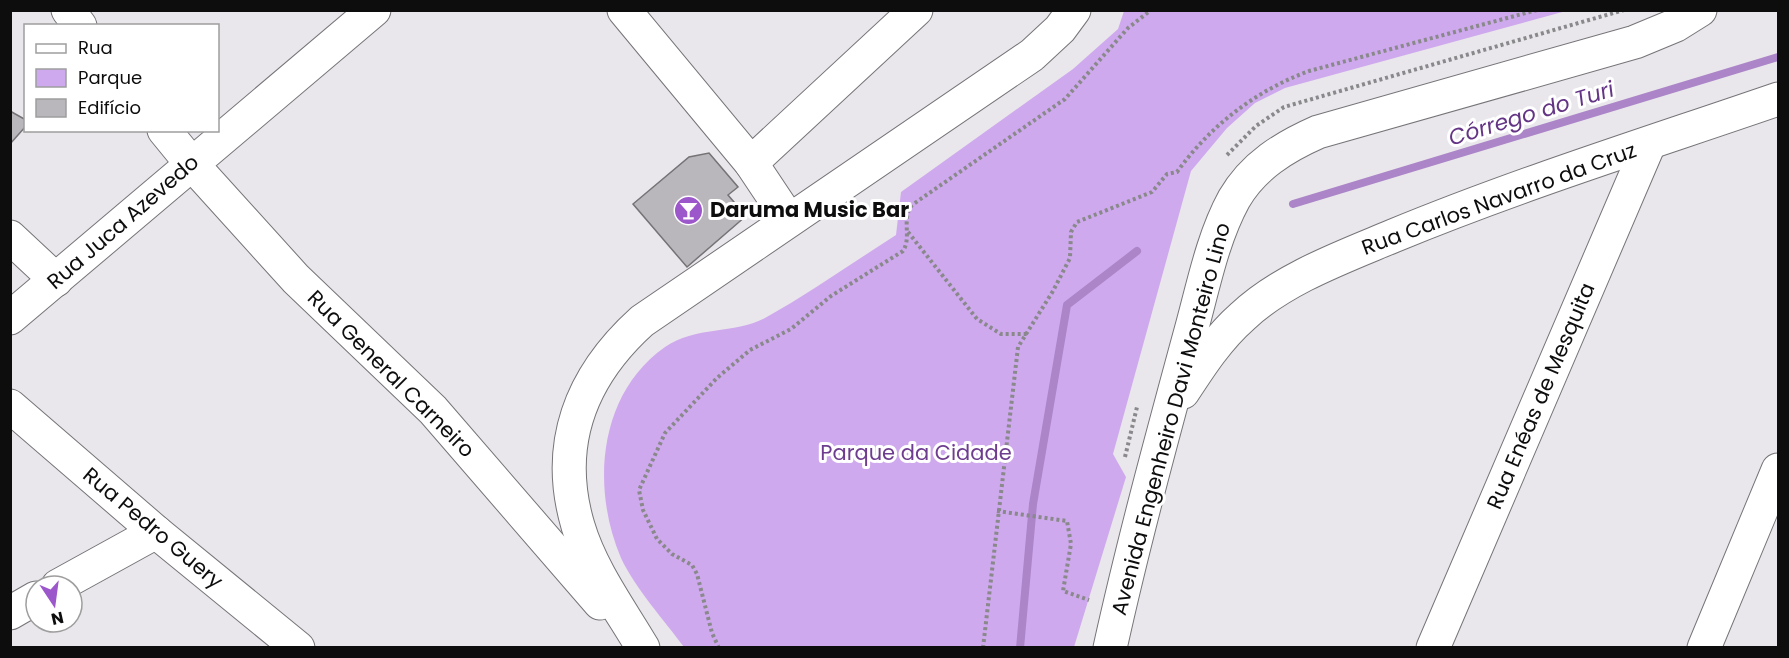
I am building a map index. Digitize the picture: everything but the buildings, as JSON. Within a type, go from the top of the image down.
[{"type":"main road","points":[[68,10],[78,24]]},
{"type":"main road","name":"Rua Juca Azevedo","points":[[10,318],[374,10]]},
{"type":"main road","points":[[624,10],[751,163],[789,220]]},
{"type":"main road","points":[[751,163],[916,10]]},
{"type":"main road","points":[[643,648],[598,573],[578,527],[569,478],[570,447],[576,417],[588,386],[603,362],[621,340],[642,321],[1032,55],[1060,29],[1074,10]]},
{"type":"main road","name":"Avenida Engenheiro Davi Monteiro Lino","points":[[1110,648],[1168,414],[1220,233],[1234,200],[1249,178],[1269,159],[1291,144],[1318,132],[1635,42],[1676,25],[1700,10]]},
{"type":"main road","name":"Rua Carlos Navarro da Cruz","points":[[1168,414],[1198,370],[1242,316],[1301,278],[1349,255],[1453,212],[1779,99]]},
{"type":"main road","name":"Rua General Carneiro","points":[[166,132],[191,164],[296,279],[433,410],[638,648]]},
{"type":"main road","name":"Rua Enéas de Mesquita","points":[[1432,648],[1649,144]]},
{"type":"main road","points":[[10,237],[56,279]]},
{"type":"main road","name":"Rua Pedro Guery","points":[[10,406],[156,532],[298,648]]},
{"type":"main road","points":[[1704,648],[1779,470]]},
{"type":"main road","points":[[80,574],[156,532]]},
{"type":"main road","points":[[10,613],[24,605]]},
{"type":"path","points":[[719,648],[712,633],[698,574],[692,566],[672,554],[647,523],[639,490],[665,433],[717,378],[750,350],[791,329],[831,296],[903,251],[908,244],[907,212],[912,205],[1065,99],[1128,28],[1151,10]]},
{"type":"path","points":[[983,648],[997,511],[1018,347],[1070,258],[1071,232],[1077,222],[1152,192],[1167,174],[1176,172],[1217,126],[1257,96],[1283,81],[1309,71],[1538,10]]},
{"type":"path","points":[[1223,161],[1256,126],[1284,106],[1624,10]]},
{"type":"path","points":[[908,232],[977,319],[1001,334],[1027,334]]},
{"type":"path","points":[[1139,401],[1125,453],[1128,468],[1152,481]]},
{"type":"path","points":[[997,511],[1012,515],[1052,517],[1067,521],[1071,544],[1063,591],[1089,600]]},
{"type":"green space","name":"Parque da Cidade","points":[[1124,11],[1566,11],[1285,88],[1255,103],[1227,128],[1191,171],[1113,454],[1126,477],[1074,647],[684,647],[634,581],[621,558],[612,531],[606,502],[604,473],[607,444],[614,416],[626,390],[643,367],[665,347],[677,340],[754,323],[765,318],[896,235],[901,192],[1073,69],[1118,29]]},
{"type":"waterway","name":"Córrego do Turi","points":[[1293,204],[1778,57]]},
{"type":"waterway","name":"Córrego do Turi","points":[[1020,648],[1033,504],[1067,305],[1137,251]]},
{"type":"place","name":"Daruma Music Bar","points":[[689,210]]}]
